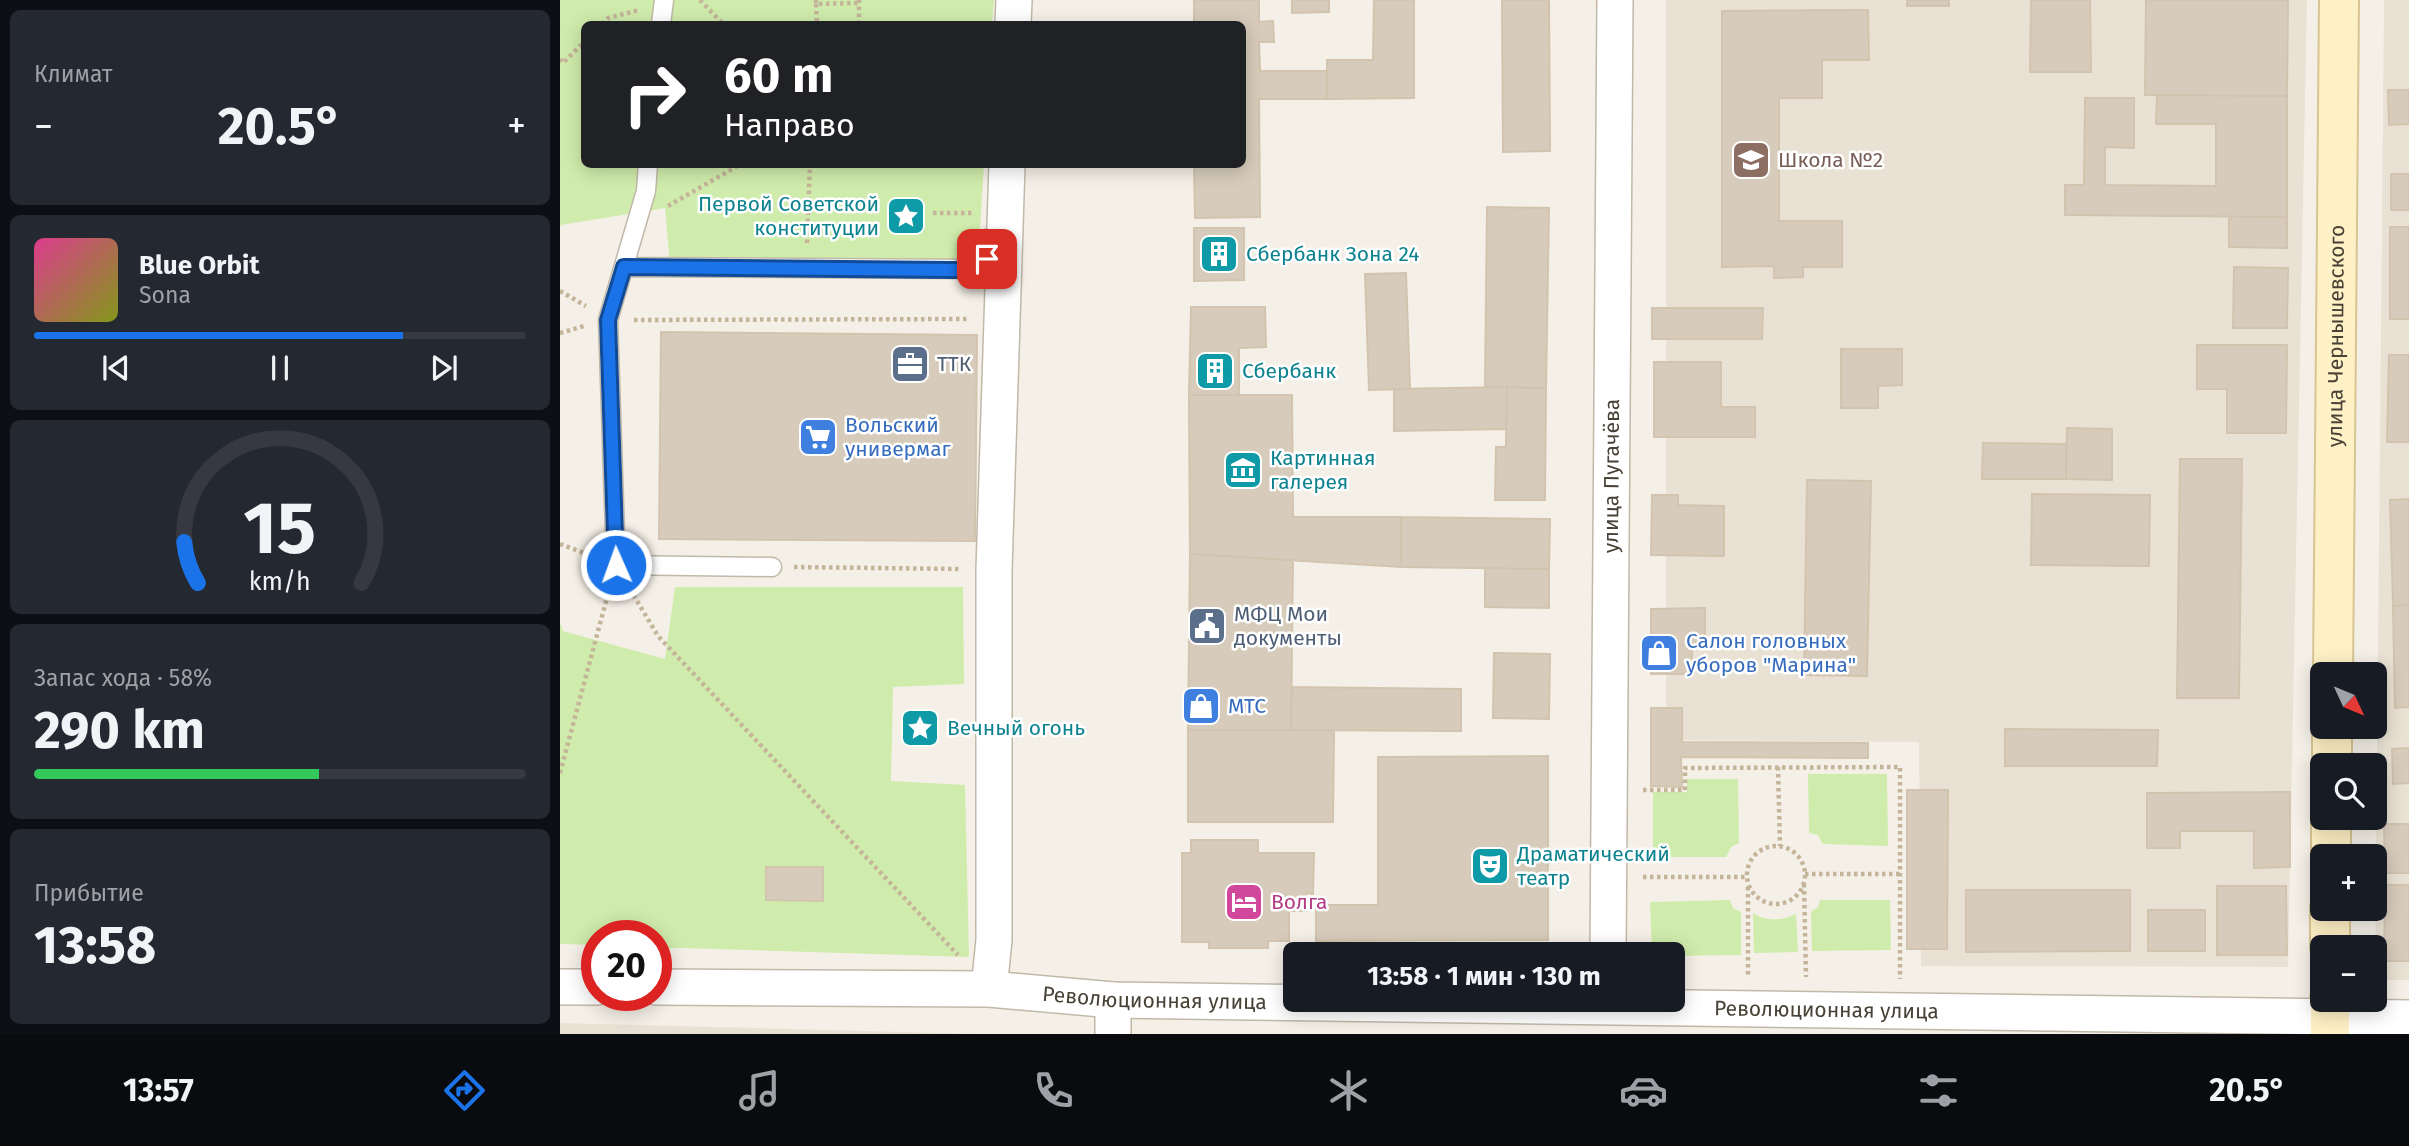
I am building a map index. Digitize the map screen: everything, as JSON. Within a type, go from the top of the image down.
[{"type":"street","points":[[1013,21],[1014,0]]},
{"type":"street","name":"улица Пугачёва","points":[[1608,942],[1615,0]]},
{"type":"street","name":"улица Чернышевского","points":[[2333,662],[2339,0]]},
{"type":"street","points":[[989,989],[994,940],[994,570],[1007,168]]},
{"type":"street","points":[[560,987],[581,987]]},
{"type":"street","name":"Революционная улица","points":[[672,987],[989,989],[1113,1017],[1807,1009],[2409,1018]]},
{"type":"lane","points":[[998,21],[999,0]]},
{"type":"lane","points":[[661,21],[663,2]]},
{"type":"lane","points":[[648,168],[646,191],[608,320],[616,565],[772,567]]},
{"type":"lane","points":[[624,267],[976,269],[987,259],[992,168]]},
{"type":"path","points":[[700,0],[720,21]]},
{"type":"path","points":[[605,21],[663,2]]},
{"type":"path","points":[[817,21],[816,2],[859,2],[859,21]]},
{"type":"path","points":[[560,60],[563,63],[581,45]]},
{"type":"path","points":[[636,223],[734,168]]},
{"type":"path","points":[[806,269],[810,168]]},
{"type":"path","points":[[608,320],[1001,319]]},
{"type":"path","points":[[560,773],[616,565]]},
{"type":"path","points":[[616,565],[659,636],[989,989]]},
{"type":"path","points":[[772,567],[994,570]]},
{"type":"path","points":[[1778,767],[1780,846]]},
{"type":"path","points":[[1609,790],[1685,790],[1685,768],[1900,767],[1900,1011]]},
{"type":"path","points":[[1748,1009],[1749,864],[1754,855],[1770,846],[1780,846],[1797,854],[1805,877],[1807,1009]]},
{"type":"path","points":[[1805,877],[1900,874]]},
{"type":"path","points":[[1747,880],[1759,898],[1777,904],[1795,897],[1805,877]]},
{"type":"path","points":[[1608,878],[1747,880]]},
{"type":"shaded area","points":[[1666,0],[2307,0],[2288,967],[1921,966],[1919,742],[1666,740]]},
{"type":"shaded area","points":[[2384,0],[2409,0],[2409,980],[2387,980],[2387,935],[2375,935],[2376,921],[2387,921],[2387,844],[2376,844],[2376,830],[2387,830],[2387,753],[2377,753],[2377,739],[2387,739],[2387,662],[2378,662]]},
{"type":"shaded area","points":[[560,1023],[979,1034],[560,1034]]},
{"type":"green space","points":[[560,0],[994,0],[992,21],[581,21],[581,168],[984,168],[978,260],[670,264],[665,208],[560,227]]},
{"type":"green space","points":[[675,587],[963,587],[964,684],[893,687],[891,781],[965,785],[969,957],[672,948],[672,920],[581,920],[581,945],[560,944],[560,622],[563,631],[665,659]]},
{"type":"green space","points":[[1808,774],[1887,774],[1888,846],[1823,844],[1818,835],[1809,833]]},
{"type":"green space","points":[[1687,779],[1738,779],[1739,843],[1731,847],[1726,857],[1653,857],[1653,792],[1687,792]]},
{"type":"green space","points":[[1730,900],[1733,908],[1741,912],[1741,955],[1685,956],[1685,942],[1652,942],[1650,902]]},
{"type":"green space","points":[[1820,900],[1890,900],[1891,950],[1812,951],[1811,912],[1818,907]]},
{"type":"green space","points":[[1753,913],[1775,920],[1796,914],[1798,952],[1754,953]]},
{"type":"building","points":[[1194,0],[1259,0],[1259,22],[1273,21],[1274,42],[1259,42],[1260,71],[1327,71],[1327,99],[1259,99],[1260,217],[1195,218],[1194,168],[1246,168],[1246,21],[1194,21]]},
{"type":"building","points":[[1292,0],[1329,0],[1329,12],[1292,13]]},
{"type":"building","points":[[1374,0],[1414,0],[1414,98],[1327,99],[1327,60],[1373,60]]},
{"type":"building","points":[[1502,0],[1549,0],[1550,151],[1503,152]]},
{"type":"building","points":[[1907,0],[1949,0],[1949,6],[1907,6]]},
{"type":"building","points":[[2031,0],[2090,0],[2091,72],[2030,72]]},
{"type":"building","points":[[2146,0],[2288,0],[2287,96],[2145,95]]},
{"type":"building","name":"Школа №2","points":[[1868,10],[1869,60],[1822,60],[1822,98],[1779,98],[1779,221],[1842,221],[1842,267],[1803,267],[1803,277],[1774,278],[1774,266],[1722,267],[1722,11]]},
{"type":"building","points":[[2388,90],[2409,90],[2409,124],[2389,125]]},
{"type":"building","points":[[2157,95],[2287,96],[2287,217],[2065,215],[2065,185],[2084,185],[2085,98],[2134,98],[2134,148],[2105,147],[2105,185],[2216,186],[2216,124],[2156,124]]},
{"type":"building","points":[[2391,174],[2409,174],[2409,210],[2391,210]]},
{"type":"building","points":[[1487,207],[1549,208],[1546,388],[1485,387]]},
{"type":"building","points":[[2229,217],[2287,217],[2287,248],[2229,247]]},
{"type":"building","points":[[2390,227],[2409,227],[2409,319],[2390,319]]},
{"type":"building","name":"Сбербанк Зона 24","points":[[1194,228],[1244,228],[1244,280],[1194,281]]},
{"type":"building","points":[[2234,267],[2288,268],[2287,328],[2233,328]]},
{"type":"building","points":[[1406,273],[1410,389],[1369,390],[1365,274]]},
{"type":"building","name":"Сбербанк","points":[[1191,307],[1265,307],[1266,347],[1239,348],[1239,395],[1189,395]]},
{"type":"building","points":[[1652,308],[1763,308],[1762,339],[1652,339]]},
{"type":"building","name":"Вольский универмаг","points":[[661,332],[977,335],[975,541],[659,539]]},
{"type":"building","points":[[2197,345],[2287,345],[2286,433],[2227,433],[2227,389],[2197,389]]},
{"type":"building","points":[[1841,349],[1902,349],[1902,385],[1878,386],[1878,408],[1841,408]]},
{"type":"building","points":[[2389,355],[2409,355],[2409,442],[2387,442]]},
{"type":"building","points":[[1654,362],[1721,362],[1721,407],[1755,407],[1755,437],[1654,437]]},
{"type":"building","points":[[1507,387],[1546,388],[1545,500],[1495,500],[1496,447],[1506,447]]},
{"type":"building","points":[[1507,387],[1506,429],[1394,431],[1394,389]]},
{"type":"building","points":[[1189,395],[1292,395],[1293,517],[1401,517],[1401,567],[1190,554]]},
{"type":"building","points":[[2067,428],[2112,429],[2112,480],[2066,479]]},
{"type":"building","points":[[1983,443],[2066,444],[2066,479],[1982,479]]},
{"type":"building","points":[[2180,459],[2242,459],[2239,698],[2177,698]]},
{"type":"building","points":[[1807,480],[1871,481],[1867,676],[1804,675]]},
{"type":"building","points":[[2032,494],[2150,495],[2149,566],[2031,565]]},
{"type":"building","points":[[1652,495],[1678,495],[1678,505],[1724,506],[1724,556],[1651,555]]},
{"type":"building","points":[[2409,499],[2409,605],[2393,606],[2390,500]]},
{"type":"building","points":[[1401,517],[1550,519],[1549,569],[1401,567]]},
{"type":"building","points":[[1190,554],[1293,560],[1291,730],[1188,730]]},
{"type":"building","points":[[1485,568],[1549,569],[1549,608],[1485,607]]},
{"type":"building","points":[[2409,605],[2409,707],[2395,708],[2393,606]]},
{"type":"building","points":[[1705,608],[1705,646],[1692,646],[1692,674],[1651,674],[1651,609]]},
{"type":"building","points":[[1494,653],[1550,654],[1549,719],[1493,718]]},
{"type":"building","points":[[1292,687],[1461,689],[1461,731],[1291,730]]},
{"type":"building","points":[[1651,708],[1682,708],[1682,742],[1868,743],[1868,758],[1681,757],[1682,787],[1651,786]]},
{"type":"building","points":[[2005,729],[2158,730],[2157,766],[2005,766]]},
{"type":"building","points":[[1188,730],[1334,730],[1333,822],[1188,822]]},
{"type":"building","points":[[2409,748],[2409,783],[2393,784],[2392,749]]},
{"type":"building","points":[[1548,756],[1548,940],[1316,941],[1316,905],[1378,905],[1378,757]]},
{"type":"building","points":[[1907,790],[1948,790],[1947,949],[1907,949]]},
{"type":"building","points":[[2290,792],[2290,867],[2254,868],[2254,831],[2180,831],[2180,848],[2147,848],[2147,793]]},
{"type":"building","points":[[2387,824],[2409,824],[2409,873],[2387,873],[2387,844],[2384,844]]},
{"type":"building","name":"Волга","points":[[1191,840],[1258,840],[1258,853],[1314,853],[1313,894],[1306,893],[1306,911],[1289,911],[1289,941],[1268,941],[1268,948],[1209,948],[1209,942],[1182,942],[1182,853],[1191,853]]},
{"type":"building","points":[[766,867],[823,867],[823,901],[766,900]]},
{"type":"building","points":[[2387,885],[2409,885],[2409,961],[2387,961],[2387,935],[2384,935]]},
{"type":"building","points":[[2217,886],[2286,886],[2287,955],[2217,955]]},
{"type":"building","points":[[1966,890],[2130,890],[2130,951],[1966,952]]},
{"type":"building","points":[[2148,910],[2205,910],[2205,951],[2148,951]]},
{"type":"place","name":"Школа №2","points":[[1751,160]]},
{"type":"place","name":"Первой Советской конституции","points":[[906,216]]},
{"type":"place","name":"Сбербанк Зона 24","points":[[1219,254]]},
{"type":"place","name":"ТТК","points":[[910,364]]},
{"type":"place","name":"Сбербанк","points":[[1215,371]]},
{"type":"place","name":"Вольский универмаг","points":[[818,437]]},
{"type":"place","name":"Картинная галерея","points":[[1243,470]]},
{"type":"place","name":"МФЦ Мои документы","points":[[1207,626]]},
{"type":"place","name":"Салон головных уборов \"Марина\"","points":[[1659,653]]},
{"type":"place","name":"МТС","points":[[1201,706]]},
{"type":"place","name":"Вечный огонь","points":[[920,728]]},
{"type":"place","name":"Драматический театр","points":[[1490,866]]},
{"type":"place","name":"Волга","points":[[1244,902]]},
{"type":"route","points":[[616,565],[608,320],[624,267],[953,270],[976,269],[987,259]]}]
